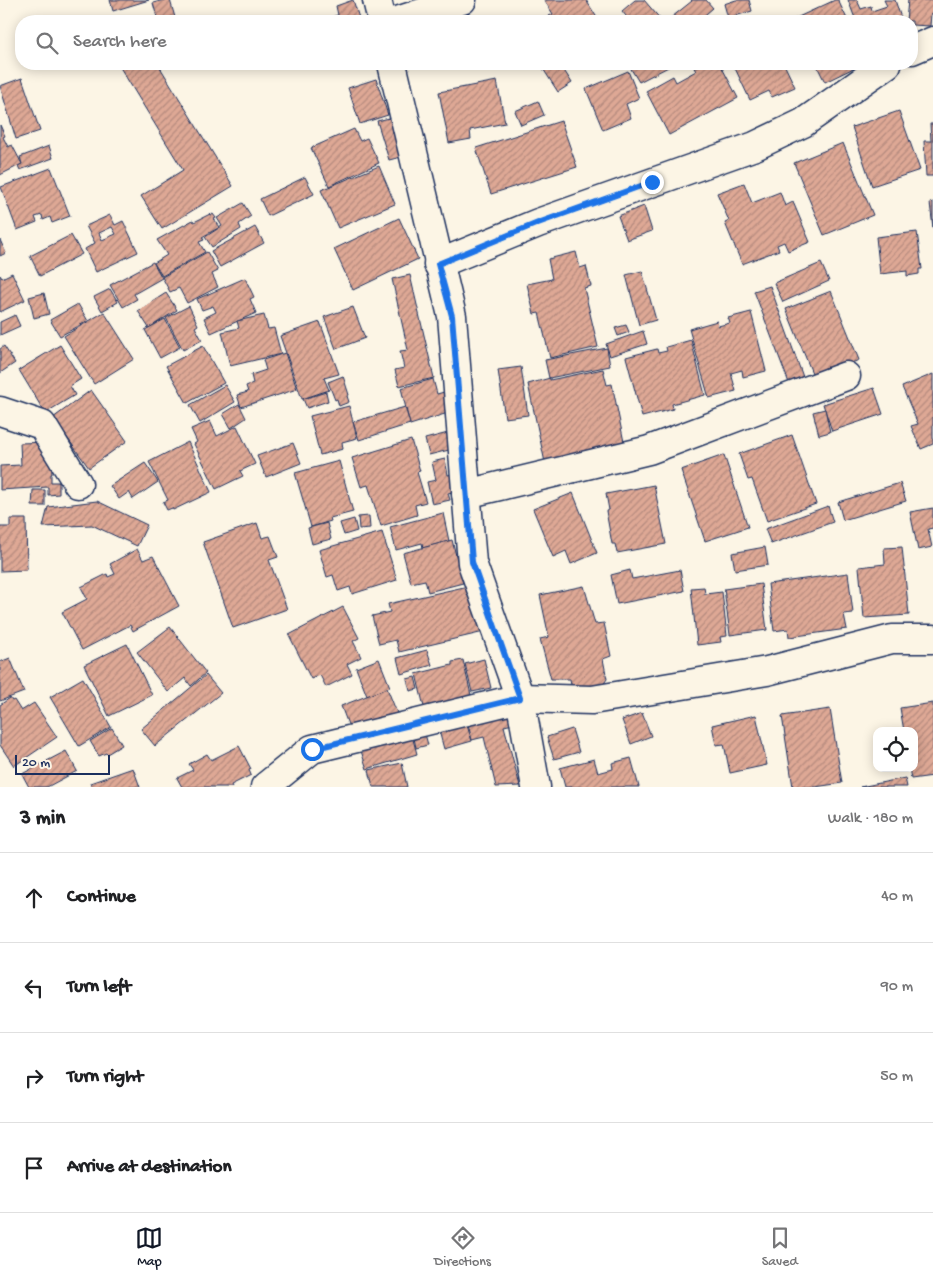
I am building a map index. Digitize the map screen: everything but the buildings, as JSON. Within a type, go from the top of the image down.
[{"type":"street","points":[[377,0],[381,15]]},
{"type":"street","points":[[416,15],[462,0]]},
{"type":"street","points":[[918,48],[933,42]]},
{"type":"street","points":[[393,70],[438,264],[452,316],[472,562],[520,698],[536,787]]},
{"type":"street","points":[[438,264],[538,223],[755,146],[803,123],[878,70]]},
{"type":"street","points":[[466,494],[649,450],[846,376]]},
{"type":"street","points":[[0,411],[42,425],[78,484]]},
{"type":"street","points":[[265,787],[312,749],[520,698],[592,700],[768,671],[892,638],[933,639]]},
{"type":"route","points":[[312,749],[520,698],[472,562],[452,316],[438,264],[538,223],[652,182]]}]
